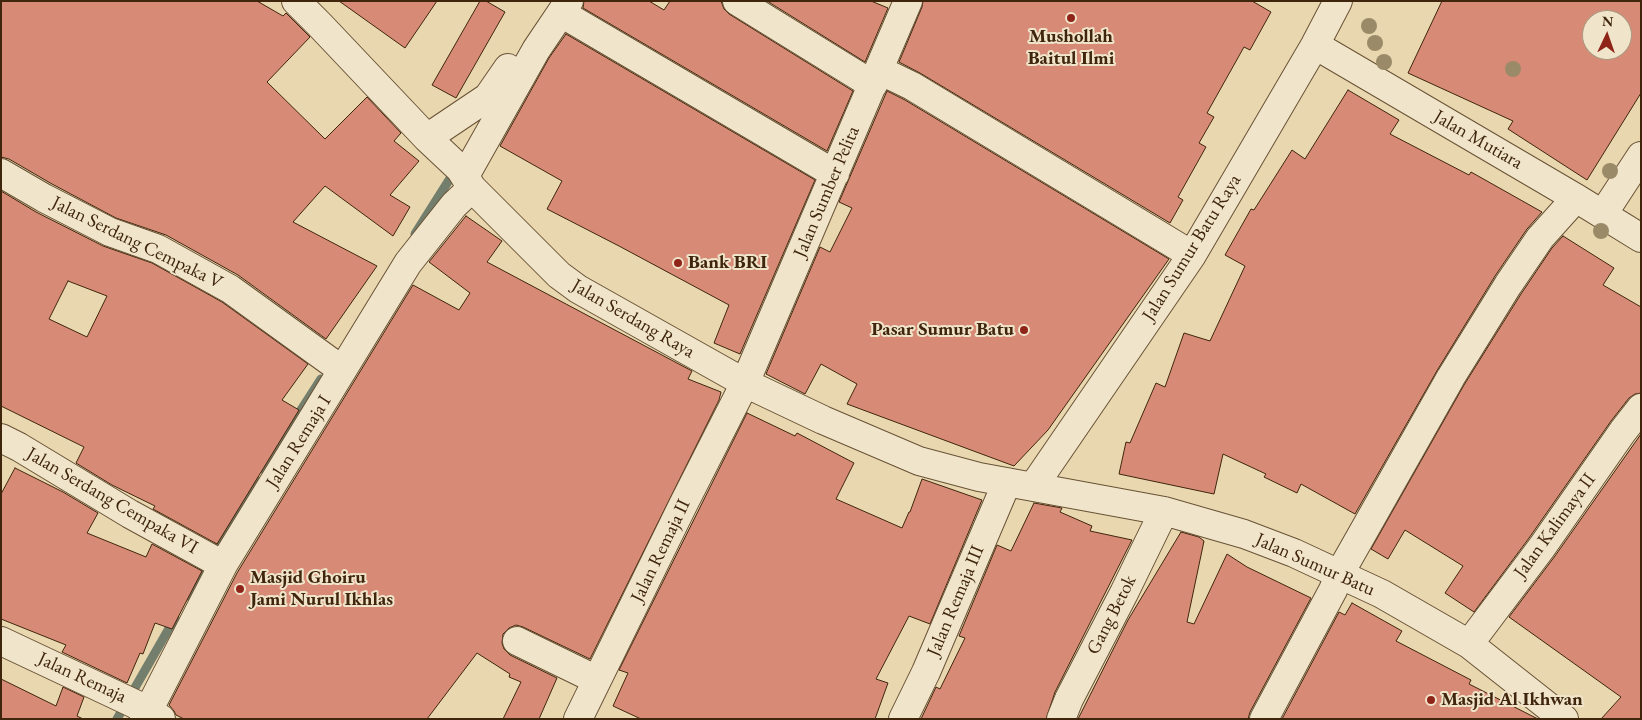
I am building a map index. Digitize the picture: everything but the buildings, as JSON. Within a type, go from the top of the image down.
[{"type":"street","name":"Jalan Serdang Raya","points":[[296,1],[559,274],[578,289],[745,383],[823,420],[919,461],[980,477],[1020,484]]},
{"type":"street","points":[[737,1],[876,77],[912,86],[1192,255]]},
{"type":"street","name":"Jalan Sumber Pelita","points":[[745,383],[908,1]]},
{"type":"street","name":"Jalan Sumur Batu Raya","points":[[1020,484],[1192,255],[1315,45],[1338,1]]},
{"type":"street","points":[[453,165],[488,97],[520,51],[560,5]]},
{"type":"street","points":[[453,165],[536,50],[560,5]]},
{"type":"street","points":[[560,5],[835,174]]},
{"type":"street","name":"Jalan Mutiara","points":[[1315,45],[1641,238]]},
{"type":"street","points":[[1603,214],[1641,156]]},
{"type":"street","name":"Jalan Remaja I","points":[[147,713],[214,560],[332,362],[454,205],[453,165]]},
{"type":"street","name":"Jalan Serdang Cempaka V","points":[[1,173],[44,198],[110,232],[158,249],[230,289],[332,362]]},
{"type":"street","points":[[1264,719],[1333,590],[1340,573],[1451,377],[1502,294],[1540,238],[1576,198]]},
{"type":"street","name":"Jalan Remaja II","points":[[578,719],[745,383]]},
{"type":"street","name":"Jalan Kalimaya II","points":[[1469,644],[1542,547],[1623,430],[1641,408]]},
{"type":"street","name":"Jalan Serdang Cempaka VI","points":[[1,438],[20,447],[130,514],[214,560]]},
{"type":"street","name":"Jalan Sumur Batu","points":[[1020,484],[1164,511],[1244,534],[1294,553],[1382,594],[1469,644],[1556,716]]},
{"type":"street","name":"Jalan Remaja III","points":[[903,719],[1020,484]]},
{"type":"street","name":"Gang Betok","points":[[1061,719],[1069,698],[1164,511]]},
{"type":"street","name":"Jalan Remaja","points":[[1,640],[111,692],[147,713]]},
{"type":"street","points":[[517,641],[597,680]]},
{"type":"waterway","points":[[415,234],[456,169]]},
{"type":"waterway","points":[[263,469],[321,379]]},
{"type":"waterway","points":[[188,596],[256,480]]},
{"type":"waterway","points":[[117,719],[175,618]]},
{"type":"place","name":"Mushollah Baitul Ilmi","points":[[1071,18]]},
{"type":"place","name":"Bank BRI","points":[[678,263]]},
{"type":"place","name":"Pasar Sumur Batu","points":[[1024,330]]},
{"type":"place","name":"Masjid Ghoiru Jami Nurul Ikhlas","points":[[240,589]]},
{"type":"place","name":"Masjid Al Ikhwan","points":[[1431,700]]}]
